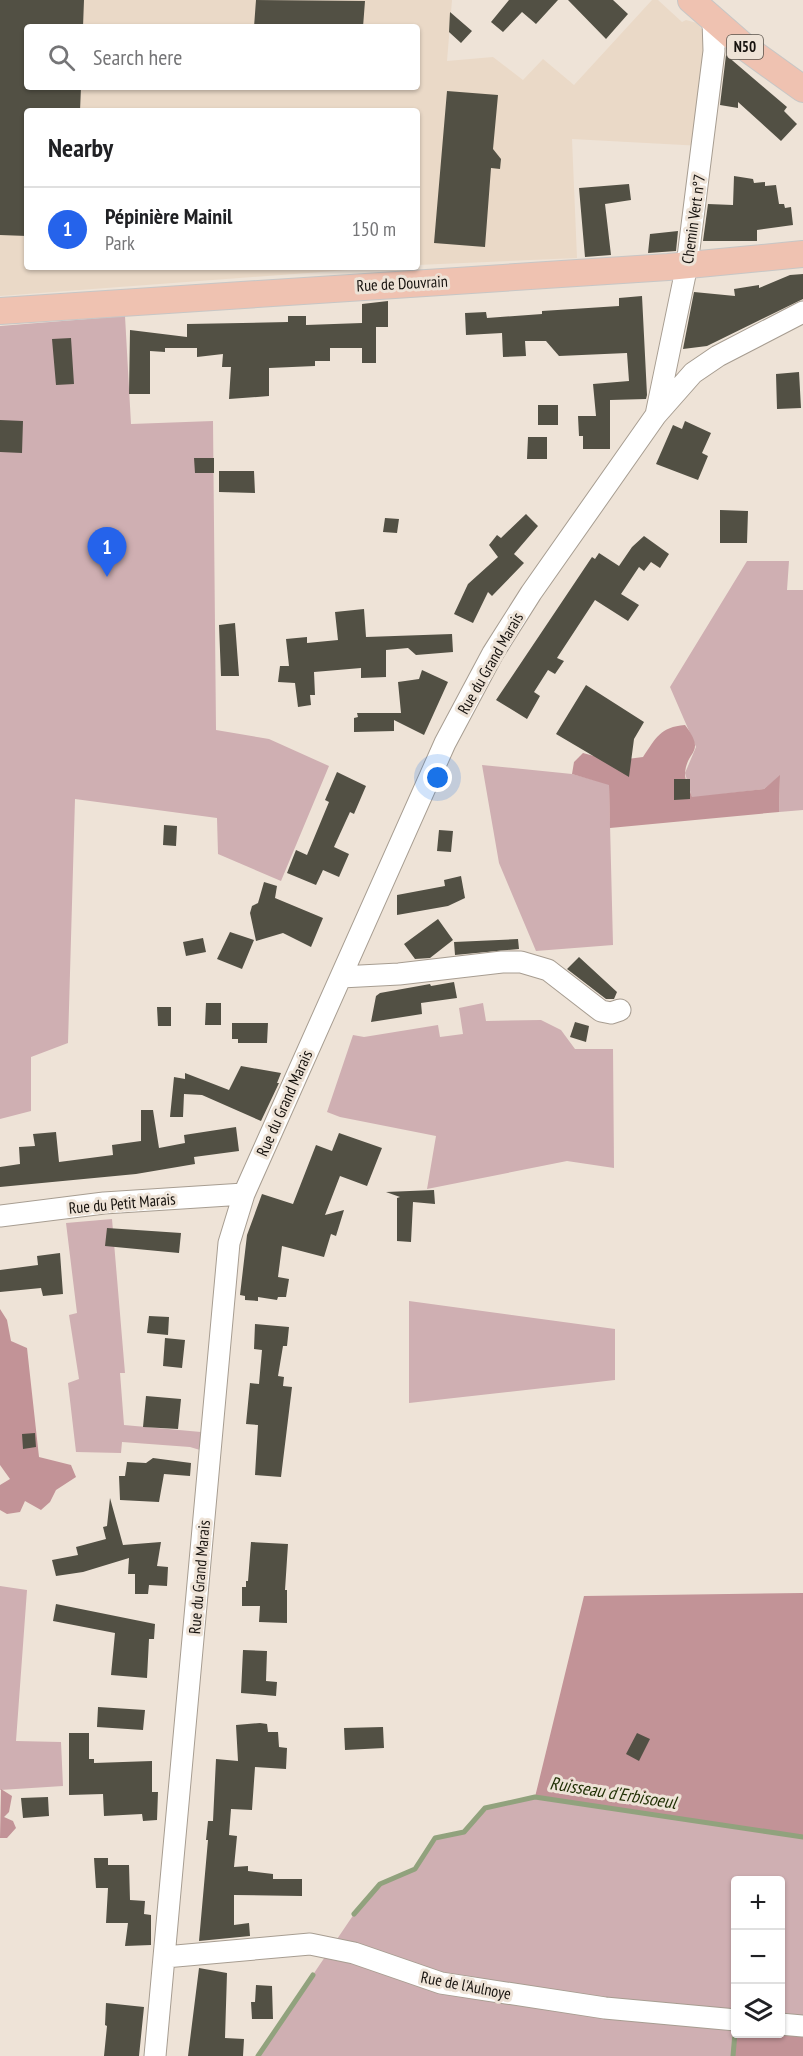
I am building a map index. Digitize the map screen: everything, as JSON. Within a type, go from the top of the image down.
[{"type":"main road","name":"N50","points":[[691,0],[713,20],[803,89]]},
{"type":"main road","name":"Rue de Douvrain","points":[[0,311],[687,265],[803,254]]},
{"type":"street","name":"Chemin Vert n°7","points":[[656,415],[687,265],[714,51],[713,20]]},
{"type":"street","name":"Rue du Grand Marais","points":[[155,2056],[229,1243],[244,1194],[445,743],[493,653],[531,592],[656,415],[693,373],[728,351],[803,312]]},
{"type":"street","points":[[341,977],[399,974],[502,962],[521,962],[548,970],[601,1011],[610,1013],[620,1010]]},
{"type":"street","name":"Rue du Petit Marais","points":[[0,1216],[104,1203],[244,1194]]},
{"type":"street","name":"Rue de l'Aulnoye","points":[[165,1957],[310,1944],[354,1953],[441,1983],[605,2008],[731,2020]]},
{"type":"street","points":[[785,2024],[803,2026]]},
{"type":"shaded area","points":[[0,0],[452,0],[447,61],[493,57],[523,80],[543,59],[574,85],[652,0],[658,0],[682,22],[686,20],[697,23],[706,34],[702,146],[572,139],[577,258],[420,265],[420,108],[24,108],[24,270],[348,270],[0,296]]},
{"type":"shaded area","points":[[125,316],[131,424],[213,421],[216,730],[269,739],[329,766],[281,881],[218,854],[217,818],[75,799],[68,1043],[31,1057],[31,1111],[0,1119],[0,326]]},
{"type":"shaded area","points":[[747,561],[789,561],[787,590],[803,590],[803,810],[779,812],[780,776],[764,789],[692,798],[685,773],[696,747],[670,687]]},
{"type":"shaded area","points":[[685,725],[695,747],[686,766],[685,774],[692,797],[764,789],[780,775],[779,812],[610,828],[609,785],[572,774],[574,762],[583,753],[612,761],[643,757],[655,739],[664,731]]},
{"type":"shaded area","points":[[482,765],[572,774],[609,784],[613,945],[536,951],[499,863]]},
{"type":"shaded area","points":[[483,1003],[486,1021],[541,1020],[561,1030],[575,1049],[613,1049],[614,1168],[567,1161],[427,1189],[436,1136],[340,1117],[327,1112],[353,1035],[364,1037],[438,1025],[440,1037],[463,1034],[459,1008]]},
{"type":"shaded area","points":[[112,1219],[125,1373],[120,1373],[124,1425],[212,1433],[210,1453],[190,1447],[122,1442],[121,1453],[76,1452],[68,1383],[79,1379],[69,1315],[77,1313],[66,1223]]},
{"type":"shaded area","points":[[409,1301],[615,1329],[615,1380],[409,1403]]},
{"type":"shaded area","points":[[0,1309],[7,1320],[11,1341],[27,1348],[39,1457],[71,1465],[76,1477],[56,1490],[50,1502],[41,1510],[25,1501],[20,1512],[7,1514],[0,1510],[0,1485],[10,1479],[0,1465]]},
{"type":"shaded area","points":[[0,1586],[27,1590],[16,1741],[61,1742],[63,1786],[0,1790]]},
{"type":"shaded area","points":[[803,1593],[803,1837],[535,1797],[584,1596]]},
{"type":"shaded area","points":[[1,1789],[12,1796],[9,1812],[4,1817],[13,1821],[16,1828],[7,1838],[0,1838]]},
{"type":"shaded area","points":[[535,1797],[803,1837],[803,2056],[258,2056],[354,1914],[380,1884],[415,1869],[435,1838],[464,1832],[485,1808]]},
{"type":"shaded area","points":[[803,2026],[803,2056],[733,2056],[734,2038],[785,2038],[785,2032]]},
{"type":"building","points":[[0,0],[84,0],[83,24],[24,24],[24,90],[81,90],[80,108],[24,108],[24,236],[0,235]]},
{"type":"building","points":[[256,0],[365,1],[363,24],[254,24]]},
{"type":"building","points":[[509,0],[558,0],[536,24],[522,12],[503,32],[491,22]]},
{"type":"building","points":[[568,0],[613,0],[628,14],[606,39]]},
{"type":"building","points":[[450,12],[472,31],[461,43],[449,32]]},
{"type":"building","points":[[726,55],[787,107],[784,111],[797,124],[781,141],[738,102],[738,108],[720,105]]},
{"type":"building","points":[[447,91],[498,95],[493,149],[501,159],[500,169],[491,168],[485,247],[434,243]]},
{"type":"building","points":[[734,176],[753,179],[754,183],[765,182],[765,186],[776,185],[779,204],[784,204],[785,208],[791,207],[793,225],[757,230],[757,241],[703,241],[708,204],[733,205]]},
{"type":"building","points":[[629,184],[631,200],[605,204],[611,255],[585,257],[579,188]]},
{"type":"building","points":[[678,231],[676,251],[648,253],[650,234]]},
{"type":"building","points":[[803,274],[803,299],[707,346],[683,349],[694,292],[735,296],[734,289],[759,285],[759,288],[790,275]]},
{"type":"building","points":[[642,296],[647,395],[646,399],[610,400],[610,449],[583,449],[583,436],[579,436],[578,416],[596,416],[593,384],[629,381],[627,353],[559,356],[546,341],[525,341],[526,356],[503,357],[502,333],[466,335],[465,313],[486,312],[487,318],[542,314],[542,311],[619,306],[619,298]]},
{"type":"building","points":[[388,301],[388,327],[376,327],[376,363],[362,363],[362,348],[330,348],[330,361],[315,361],[315,366],[269,368],[269,396],[229,399],[231,367],[222,367],[223,354],[197,357],[197,348],[165,348],[165,352],[150,351],[150,394],[129,394],[130,330],[187,337],[187,324],[288,322],[288,316],[306,316],[306,325],[362,323],[362,304]]},
{"type":"building","points":[[71,338],[74,384],[56,385],[52,339]]},
{"type":"building","points":[[799,372],[801,408],[777,409],[776,374]]},
{"type":"building","points":[[538,405],[558,405],[558,425],[538,425]]},
{"type":"building","points":[[0,420],[23,421],[22,453],[0,452]]},
{"type":"building","points":[[685,421],[711,433],[702,453],[708,456],[698,480],[656,464],[673,425],[682,429]]},
{"type":"building","points":[[528,437],[547,437],[547,459],[527,459]]},
{"type":"building","points":[[194,458],[214,458],[214,473],[195,473]]},
{"type":"building","points":[[219,471],[254,471],[255,493],[219,492]]},
{"type":"building","points":[[720,510],[748,511],[747,543],[720,543]]},
{"type":"building","points":[[526,514],[538,526],[514,554],[524,563],[492,596],[488,592],[473,623],[454,614],[468,584],[498,557],[489,545],[497,535],[501,538]]},
{"type":"building","points":[[385,518],[399,519],[397,533],[383,532]]},
{"type":"building","points":[[644,536],[669,554],[660,568],[651,562],[644,571],[639,567],[621,594],[639,605],[628,621],[595,600],[557,658],[564,661],[555,674],[548,670],[534,692],[540,696],[527,719],[496,700],[592,557],[595,559],[599,553],[619,566],[632,547]]},
{"type":"building","points":[[364,609],[366,637],[452,634],[453,652],[416,655],[408,648],[386,650],[386,677],[361,678],[361,668],[314,672],[315,695],[310,695],[311,705],[298,707],[295,683],[278,682],[280,666],[289,666],[286,639],[307,637],[307,643],[338,640],[335,612]]},
{"type":"building","points":[[235,623],[239,676],[221,676],[219,625]]},
{"type":"building","points":[[422,670],[448,682],[424,735],[394,720],[394,731],[354,732],[354,718],[358,717],[357,713],[401,713],[398,682],[419,679]]},
{"type":"building","points":[[586,685],[644,722],[634,739],[629,777],[556,734]]},
{"type":"building","points":[[337,772],[366,786],[354,814],[350,812],[334,847],[349,854],[339,877],[323,870],[316,885],[287,873],[296,850],[307,855],[329,802],[325,800]]},
{"type":"building","points":[[674,779],[690,779],[690,799],[674,800]]},
{"type":"building","points":[[164,825],[177,826],[176,846],[163,845]]},
{"type":"building","points":[[439,830],[453,831],[451,852],[437,851]]},
{"type":"building","points":[[461,876],[465,898],[448,906],[397,915],[397,895],[445,886],[444,880]]},
{"type":"building","points":[[264,882],[277,886],[275,898],[323,918],[311,947],[283,933],[256,941],[250,913],[252,906],[258,903]]},
{"type":"building","points":[[438,919],[453,940],[430,958],[415,959],[404,944]]},
{"type":"building","points":[[230,932],[254,940],[242,969],[217,959]]},
{"type":"building","points":[[203,938],[206,952],[186,956],[183,942]]},
{"type":"building","points":[[518,939],[519,949],[455,955],[454,942]]},
{"type":"building","points":[[579,957],[617,992],[614,999],[606,999],[567,969]]},
{"type":"building","points":[[454,982],[457,998],[421,1003],[422,1014],[371,1022],[376,996],[380,993]]},
{"type":"building","points":[[206,1003],[221,1003],[221,1025],[205,1025]]},
{"type":"building","points":[[157,1007],[171,1007],[171,1026],[158,1026]]},
{"type":"building","points":[[575,1022],[589,1026],[586,1042],[570,1037]]},
{"type":"building","points":[[232,1023],[268,1023],[267,1043],[238,1043],[238,1039],[232,1039]]},
{"type":"building","points":[[241,1066],[281,1073],[277,1083],[279,1083],[261,1121],[202,1095],[184,1094],[183,1117],[170,1117],[174,1077],[185,1079],[185,1073],[229,1090]]},
{"type":"building","points":[[141,1110],[153,1110],[159,1148],[185,1143],[184,1135],[236,1127],[239,1151],[194,1157],[195,1164],[136,1174],[0,1187],[0,1167],[20,1164],[19,1147],[35,1146],[33,1134],[56,1132],[59,1162],[113,1155],[112,1145],[141,1141]]},
{"type":"building","points":[[339,1133],[382,1148],[367,1186],[340,1176],[325,1215],[344,1210],[336,1236],[331,1234],[324,1257],[282,1246],[278,1277],[289,1279],[286,1297],[278,1297],[277,1300],[258,1297],[258,1301],[245,1300],[245,1296],[240,1295],[247,1235],[262,1194],[293,1204],[316,1145],[332,1151]]},
{"type":"building","points":[[434,1190],[435,1204],[413,1202],[411,1242],[397,1241],[397,1198],[400,1197],[386,1192]]},
{"type":"building","points":[[107,1228],[181,1233],[179,1253],[105,1246]]},
{"type":"building","points":[[60,1253],[63,1294],[43,1296],[41,1288],[0,1292],[0,1270],[38,1265],[37,1256]]},
{"type":"building","points":[[149,1316],[169,1317],[168,1335],[147,1333]]},
{"type":"building","points":[[255,1324],[289,1327],[287,1346],[283,1346],[278,1376],[284,1377],[283,1386],[292,1387],[281,1477],[255,1475],[258,1425],[246,1424],[250,1383],[259,1384],[262,1350],[254,1349]]},
{"type":"building","points":[[165,1338],[185,1340],[182,1368],[163,1366]]},
{"type":"building","points":[[146,1396],[181,1399],[178,1429],[143,1427]]},
{"type":"building","points":[[35,1433],[36,1447],[23,1449],[22,1434]]},
{"type":"building","points":[[153,1458],[191,1463],[190,1476],[164,1474],[159,1502],[120,1500],[119,1476],[125,1476],[127,1462],[146,1463]]},
{"type":"building","points":[[110,1498],[123,1545],[161,1542],[157,1566],[168,1567],[167,1586],[149,1585],[148,1594],[135,1594],[135,1574],[128,1574],[129,1558],[83,1572],[56,1576],[52,1560],[78,1555],[76,1547],[106,1539],[103,1527],[107,1526]]},
{"type":"building","points":[[251,1542],[288,1544],[285,1590],[287,1590],[287,1623],[259,1622],[260,1606],[242,1606],[242,1587],[246,1587],[246,1581],[248,1581]]},
{"type":"building","points":[[56,1604],[155,1624],[154,1639],[149,1639],[147,1678],[111,1675],[115,1633],[53,1621]]},
{"type":"building","points":[[243,1650],[267,1651],[266,1681],[277,1682],[276,1696],[241,1693]]},
{"type":"building","points":[[98,1707],[145,1710],[143,1730],[97,1727]]},
{"type":"building","points":[[267,1724],[268,1732],[278,1732],[279,1747],[287,1748],[286,1769],[255,1767],[252,1810],[231,1809],[229,1835],[237,1836],[234,1867],[248,1866],[248,1871],[273,1874],[273,1879],[302,1879],[302,1896],[234,1895],[234,1925],[249,1923],[250,1936],[199,1941],[208,1821],[213,1821],[216,1759],[238,1761],[236,1725]]},
{"type":"building","points":[[383,1727],[384,1748],[345,1750],[344,1728]]},
{"type":"building","points":[[69,1733],[89,1733],[89,1759],[94,1759],[94,1763],[152,1761],[152,1792],[158,1792],[157,1820],[143,1821],[142,1814],[104,1816],[103,1794],[69,1795]]},
{"type":"building","points":[[637,1733],[650,1739],[639,1761],[626,1754]]},
{"type":"building","points":[[48,1797],[49,1816],[23,1818],[21,1798]]},
{"type":"building","points":[[94,1858],[108,1858],[108,1865],[129,1865],[130,1900],[145,1901],[144,1914],[151,1915],[151,1945],[125,1946],[128,1923],[106,1923],[108,1888],[96,1888]]},
{"type":"building","points":[[199,1968],[227,1973],[225,2038],[244,2039],[243,2056],[188,2056]]},
{"type":"building","points":[[256,1985],[272,1986],[273,2019],[252,2019],[251,2002],[255,2002]]},
{"type":"building","points":[[106,2003],[144,2007],[139,2056],[104,2056],[107,2026],[105,2025]]},
{"type":"waterway","name":"Ruisseau d'Erbisoeul","points":[[354,1914],[380,1884],[415,1869],[435,1838],[464,1832],[485,1808],[535,1797],[803,1837]]},
{"type":"waterway","name":"Ruisseau d'Erbisoeul","points":[[258,2056],[313,1975]]},
{"type":"waterway","points":[[733,2056],[735,2038]]},
{"type":"place","name":"Pépinière Mainil","points":[[107,577]]}]
